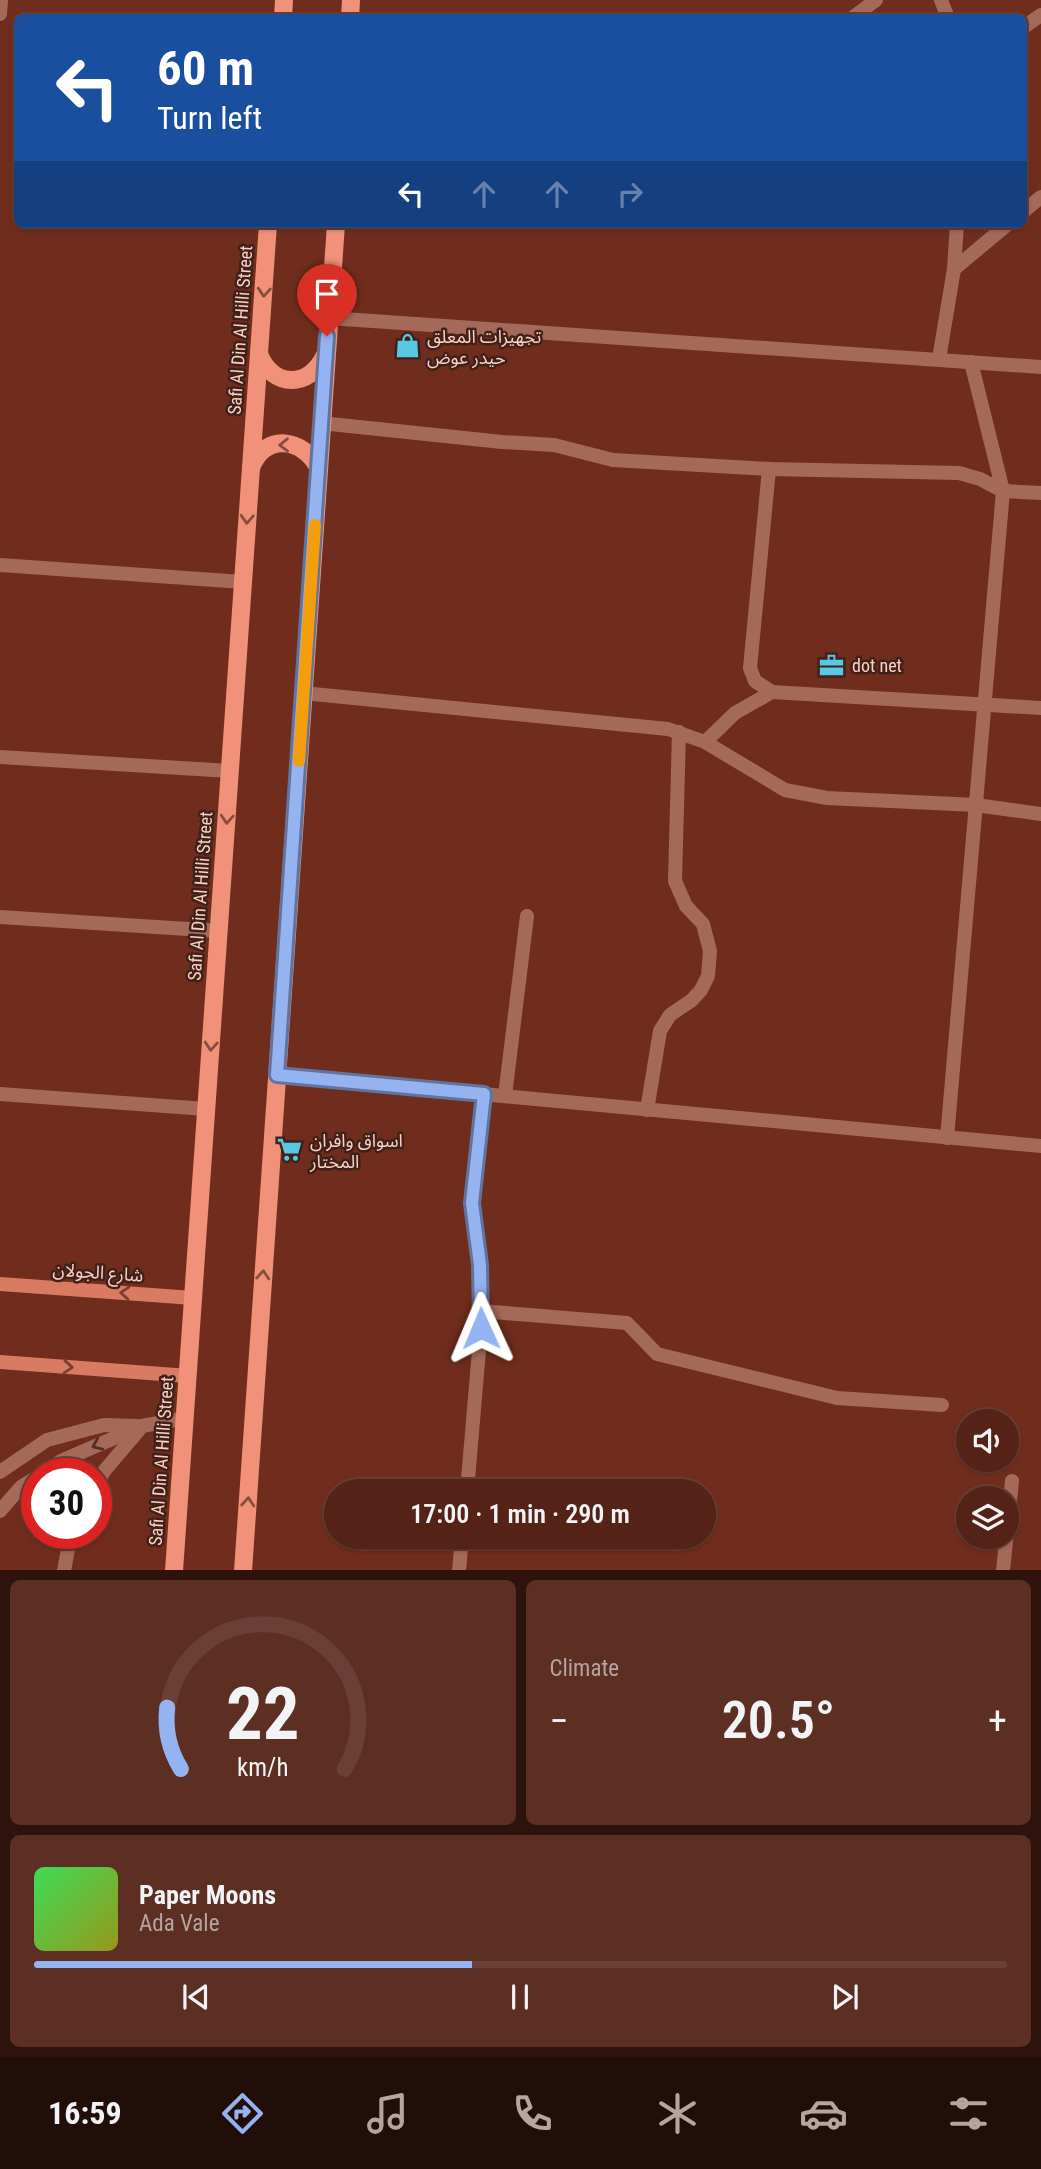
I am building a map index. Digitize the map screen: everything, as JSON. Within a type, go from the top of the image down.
[{"type":"main road","name":"Safi Al Din Al Hilli Street","points":[[174,1570],[268,228]]},
{"type":"main road","points":[[243,1570],[336,228]]},
{"type":"main road","points":[[259,354],[263,364],[271,372],[292,380],[313,373],[326,355]]},
{"type":"main road","points":[[250,472],[254,461],[262,452],[272,445],[284,443],[306,450],[319,469]]},
{"type":"street","points":[[0,14],[1,0]]},
{"type":"street","points":[[857,14],[876,0]]},
{"type":"street","points":[[1027,209],[1041,197]]},
{"type":"street","points":[[939,359],[954,269],[957,228]]},
{"type":"street","points":[[954,269],[1003,228]]},
{"type":"street","points":[[329,317],[1041,367]]},
{"type":"street","points":[[947,1138],[1003,491],[971,362]]},
{"type":"street","points":[[321,423],[554,445],[613,460],[769,469],[959,472],[981,478],[1003,491],[1041,493]]},
{"type":"street","points":[[769,469],[750,668],[755,681],[772,692],[1041,708]]},
{"type":"street","points":[[0,565],[243,582]]},
{"type":"street","points":[[705,742],[735,713],[772,692]]},
{"type":"street","points":[[303,693],[668,729],[705,742],[785,790],[827,798],[976,805],[1041,814]]},
{"type":"street","points":[[647,1110],[660,1031],[670,1015],[692,1000],[701,990],[708,976],[710,951],[703,924],[686,906],[674,881],[678,732]]},
{"type":"street","points":[[0,757],[230,771]]},
{"type":"street","points":[[505,1096],[527,916]]},
{"type":"street","points":[[0,917],[219,931]]},
{"type":"street","points":[[277,1075],[1041,1146]]},
{"type":"street","points":[[0,1094],[206,1109]]},
{"type":"street","points":[[468,1479],[481,1311],[480,1265],[472,1203],[484,1094]]},
{"type":"street","name":"شارع الجولان","points":[[0,1284],[193,1298]]},
{"type":"street","points":[[481,1311],[627,1322],[657,1354],[837,1398],[942,1405]]},
{"type":"street","points":[[0,1362],[189,1376]]},
{"type":"street","points":[[0,1472],[47,1440],[104,1425],[142,1426],[185,1418]]},
{"type":"street","points":[[68,1458],[142,1426]]},
{"type":"street","points":[[112,1462],[142,1426]]},
{"type":"street","points":[[1003,1570],[1012,1481]]},
{"type":"street","points":[[0,1511],[21,1487]]},
{"type":"street","points":[[64,1570],[68,1549]]},
{"type":"street","points":[[459,1570],[461,1549]]},
{"type":"slow traffic","points":[[299,761],[315,525]]},
{"type":"place","name":"تجهيزات المعلق حيدر عوض","points":[[407,346]]},
{"type":"place","name":"dot net","points":[[832,665]]},
{"type":"place","name":"اسواق وافران المختار","points":[[290,1150]]},
{"type":"route","points":[[327,336],[277,1075],[484,1094],[472,1203],[480,1265],[481,1328]]}]
